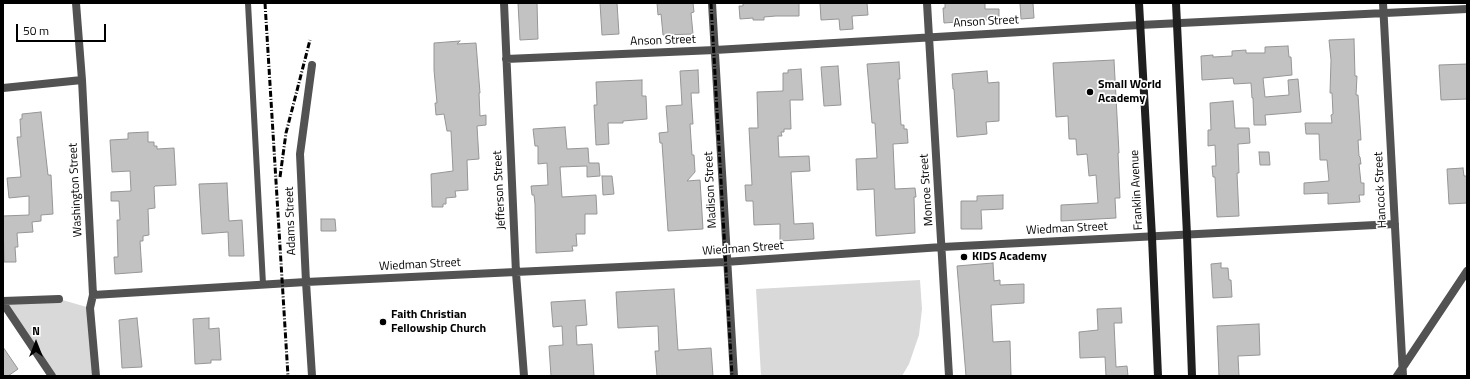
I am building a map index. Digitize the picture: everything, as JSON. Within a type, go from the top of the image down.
[{"type":"main road","name":"Franklin Avenue","points":[[1139,3],[1158,376]]},
{"type":"main road","points":[[1176,3],[1192,376]]},
{"type":"street","name":"Washington Street","points":[[76,3],[82,80],[93,295],[90,308],[96,376]]},
{"type":"street","name":"Jefferson Street","points":[[504,3],[516,272],[524,376]]},
{"type":"street","name":"Madison Street","points":[[712,3],[734,376]]},
{"type":"street","name":"Monroe Street","points":[[927,3],[949,376]]},
{"type":"street","name":"Hancock Street","points":[[1383,3],[1403,372]]},
{"type":"street","name":"Anson Street","points":[[506,59],[715,50],[1140,25],[1383,13],[1416,7],[1467,9]]},
{"type":"street","name":"Adams Street","points":[[312,65],[300,154],[312,376]]},
{"type":"street","points":[[3,88],[82,80]]},
{"type":"street","name":"Wiedman Street","points":[[93,295],[263,284],[727,262],[942,247],[1395,224]]},
{"type":"street","points":[[1397,376],[1403,372],[1467,271]]},
{"type":"street","points":[[3,302],[59,299]]},
{"type":"street","points":[[3,302],[52,376]]},
{"type":"lane","points":[[248,3],[263,284]]},
{"type":"shaded area","points":[[920,280],[922,309],[919,335],[909,364],[902,376],[761,376],[756,289]]},
{"type":"shaded area","points":[[59,299],[90,308],[96,376],[52,376],[3,303]]},
{"type":"building","points":[[518,3],[537,3],[538,39],[520,40]]},
{"type":"building","points":[[600,3],[617,3],[619,34],[602,35]]},
{"type":"building","points":[[657,3],[693,3],[694,12],[691,13],[693,34],[663,35],[661,14],[658,15]]},
{"type":"building","points":[[743,3],[799,3],[799,16],[764,17],[764,20],[753,20],[753,18],[740,19],[739,6],[743,6]]},
{"type":"building","points":[[820,3],[867,3],[868,15],[852,16],[853,29],[840,30],[839,19],[821,20]]},
{"type":"building","points":[[945,3],[985,3],[985,9],[999,9],[999,19],[944,23],[943,8],[945,8]]},
{"type":"building","points":[[1020,3],[1033,3],[1034,18],[1021,19]]},
{"type":"building","points":[[1354,39],[1355,76],[1357,76],[1356,95],[1358,95],[1361,140],[1358,140],[1361,164],[1359,164],[1361,183],[1364,183],[1364,195],[1359,195],[1360,202],[1328,204],[1328,193],[1304,194],[1304,183],[1329,181],[1327,160],[1320,160],[1319,134],[1306,134],[1305,123],[1332,123],[1331,115],[1333,114],[1332,93],[1330,93],[1331,60],[1329,40]]},
{"type":"building","points":[[460,41],[457,44],[476,43],[480,93],[480,116],[486,115],[486,125],[477,126],[479,159],[467,160],[468,190],[455,191],[456,197],[446,198],[446,204],[443,204],[443,207],[432,207],[431,174],[453,171],[451,131],[447,131],[444,114],[436,115],[435,103],[437,103],[434,70],[434,43]]},
{"type":"building","points":[[1288,46],[1289,57],[1291,57],[1292,75],[1263,78],[1265,97],[1289,95],[1288,80],[1298,79],[1301,112],[1265,115],[1266,125],[1254,125],[1251,83],[1234,84],[1233,78],[1202,80],[1201,56],[1232,56],[1232,51],[1246,50],[1246,53],[1265,53],[1265,47]]},
{"type":"building","points":[[1114,60],[1120,198],[1115,198],[1116,218],[1061,221],[1061,205],[1098,203],[1096,175],[1089,176],[1087,154],[1077,155],[1076,139],[1069,139],[1068,116],[1056,117],[1053,63]]},
{"type":"building","points":[[899,62],[900,79],[898,79],[901,125],[904,125],[904,129],[907,129],[908,143],[893,144],[895,189],[915,188],[915,233],[876,236],[874,189],[857,190],[856,159],[877,158],[875,123],[872,123],[867,64]]},
{"type":"building","points":[[1467,64],[1467,99],[1441,100],[1439,65]]},
{"type":"building","points":[[838,66],[841,105],[824,106],[821,67]]},
{"type":"building","points":[[801,69],[803,100],[790,100],[791,129],[784,129],[784,132],[781,132],[782,136],[778,136],[779,157],[809,156],[810,171],[791,172],[794,224],[813,223],[814,239],[780,241],[780,224],[754,225],[753,201],[746,201],[745,185],[752,185],[749,128],[758,128],[757,92],[783,91],[783,73],[788,73],[788,70]]},
{"type":"building","points":[[698,70],[699,93],[691,93],[693,124],[690,124],[692,155],[694,155],[695,172],[687,181],[700,180],[703,229],[668,231],[662,143],[660,143],[659,133],[668,132],[666,106],[682,105],[680,71]]},
{"type":"building","points":[[987,71],[988,83],[999,82],[999,121],[986,122],[987,134],[957,137],[952,74]]},
{"type":"building","points":[[642,80],[642,96],[646,96],[647,119],[623,121],[623,123],[608,123],[609,144],[596,145],[594,105],[597,105],[596,82]]},
{"type":"building","points":[[1233,101],[1235,128],[1249,128],[1250,143],[1238,144],[1239,173],[1237,173],[1239,216],[1217,217],[1215,177],[1213,177],[1212,166],[1216,166],[1215,145],[1208,146],[1208,130],[1211,130],[1210,103]]},
{"type":"building","points":[[41,112],[48,175],[51,175],[53,214],[41,215],[41,221],[32,222],[33,232],[17,233],[18,247],[15,247],[16,262],[4,262],[3,216],[29,215],[29,196],[9,198],[7,178],[21,177],[17,137],[21,137],[20,119],[22,119],[22,114]]},
{"type":"building","points":[[565,127],[567,149],[588,148],[589,163],[599,163],[600,176],[587,177],[587,166],[560,167],[562,197],[596,195],[597,214],[585,214],[585,234],[576,234],[577,246],[572,246],[573,251],[536,253],[535,204],[531,186],[548,185],[547,163],[538,164],[538,146],[535,146],[533,129]]},
{"type":"building","points":[[148,132],[148,142],[154,142],[154,146],[157,146],[157,149],[174,148],[176,185],[154,187],[155,208],[148,209],[149,235],[143,236],[143,241],[140,241],[142,272],[115,274],[114,257],[118,257],[117,220],[120,220],[119,201],[111,201],[111,192],[131,191],[130,171],[112,172],[110,140],[128,139],[128,133]]},
{"type":"building","points":[[1259,152],[1269,152],[1270,165],[1260,165]]},
{"type":"building","points":[[1463,168],[1464,176],[1467,176],[1467,203],[1449,204],[1447,169]]},
{"type":"building","points":[[602,176],[612,176],[614,194],[603,195]]},
{"type":"building","points":[[227,183],[229,221],[242,220],[244,256],[229,256],[228,232],[202,234],[199,184]]},
{"type":"building","points":[[1003,195],[1003,209],[981,210],[982,229],[961,229],[961,201],[977,201],[977,196]]},
{"type":"building","points":[[321,219],[335,219],[336,231],[321,231]]},
{"type":"building","points":[[993,263],[994,281],[1000,280],[1000,285],[1024,284],[1024,303],[991,305],[993,342],[1010,341],[1011,376],[966,376],[957,266]]},
{"type":"building","points":[[1221,263],[1221,268],[1228,268],[1229,280],[1231,280],[1232,297],[1213,298],[1211,264]]},
{"type":"building","points":[[674,289],[678,350],[711,348],[713,376],[657,376],[655,351],[659,351],[658,326],[618,328],[616,292]]},
{"type":"building","points":[[585,300],[587,325],[576,326],[577,345],[592,344],[594,376],[551,376],[549,346],[563,345],[562,326],[553,327],[551,302]]},
{"type":"building","points":[[1121,308],[1122,323],[1114,323],[1116,367],[1127,366],[1128,376],[1106,376],[1105,357],[1080,358],[1079,332],[1098,330],[1097,309]]},
{"type":"building","points":[[137,318],[142,367],[122,368],[119,320]]},
{"type":"building","points":[[209,318],[209,329],[219,328],[221,360],[211,360],[211,363],[195,364],[193,319]]},
{"type":"building","points":[[1259,324],[1260,355],[1238,356],[1239,376],[1219,376],[1217,326]]},
{"type":"building","points":[[3,347],[18,369],[8,376],[3,376]]},
{"type":"railway","points":[[265,3],[288,376]]},
{"type":"railway","points":[[711,3],[732,376]]},
{"type":"railway","points":[[280,177],[286,133],[310,40]]},
{"type":"place","name":"Small World Academy","points":[[1090,92]]},
{"type":"place","name":"KIDS Academy","points":[[964,257]]},
{"type":"place","name":"Faith Christian Fellowship Church","points":[[383,322]]}]
